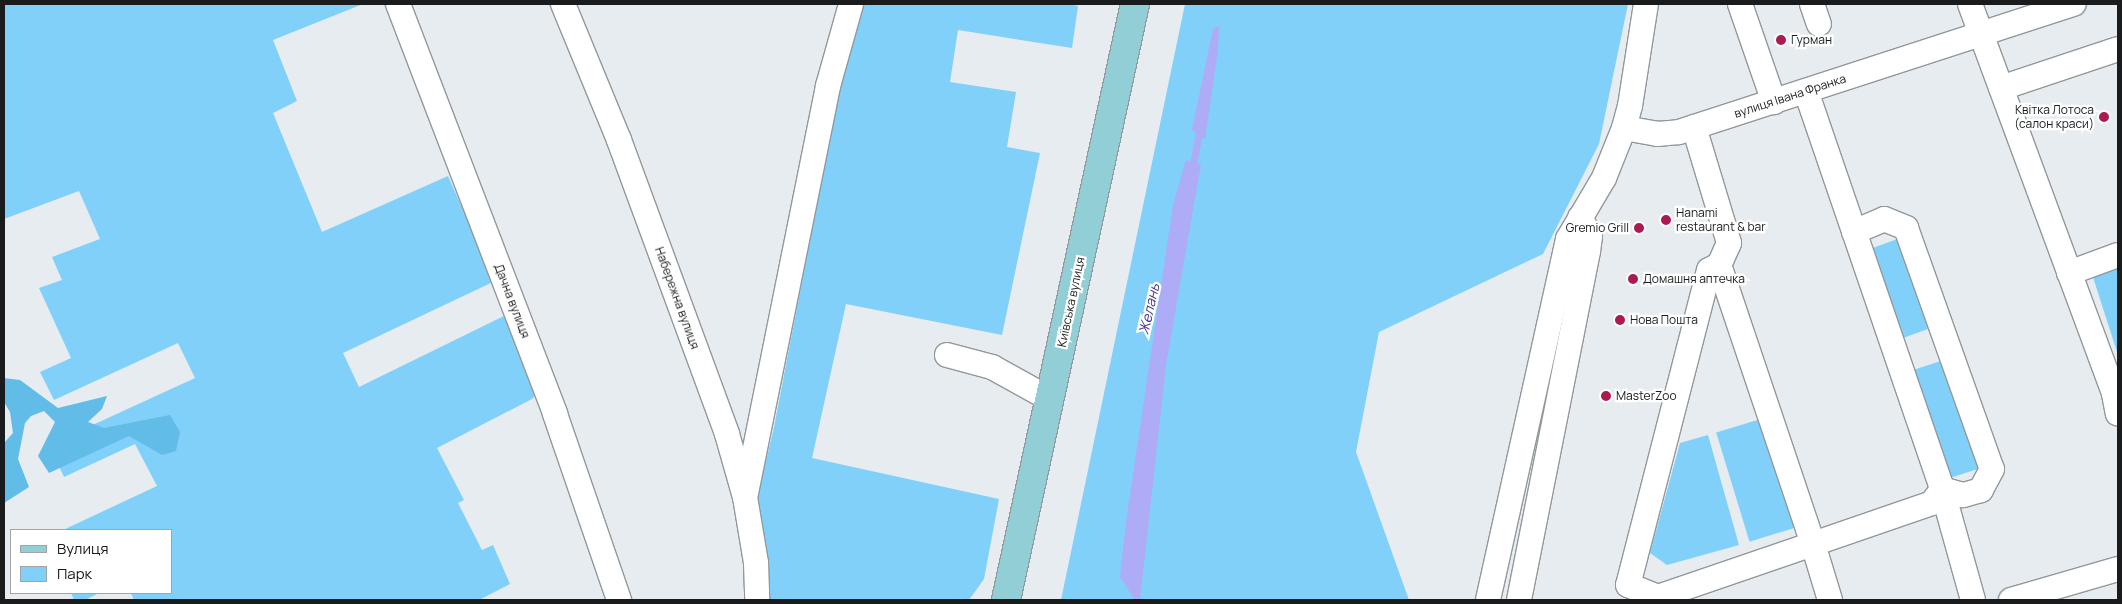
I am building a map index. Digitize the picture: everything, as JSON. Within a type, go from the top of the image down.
[{"type":"main road","name":"Київська вулиця","points":[[1006,600],[1135,4]]},
{"type":"street","name":"Дачна вулиця","points":[[398,4],[555,414],[619,600]]},
{"type":"street","name":"Набережна вулиця","points":[[563,4],[619,140],[727,434],[745,497],[756,563],[757,600]]},
{"type":"street","points":[[745,497],[828,86],[851,4]]},
{"type":"street","points":[[1488,600],[1568,240],[1604,178],[1624,128],[1630,106],[1646,4]]},
{"type":"street","points":[[1740,4],[1774,102]]},
{"type":"street","points":[[1970,4],[2117,401]]},
{"type":"street","name":"вулиця Івана Франка","points":[[1624,128],[1657,134],[1679,132],[2074,4]]},
{"type":"street","points":[[2001,88],[2118,48]]},
{"type":"street","points":[[1806,91],[1942,489],[1973,600]]},
{"type":"street","points":[[1694,127],[1729,243],[1719,265],[1709,270],[1628,585],[1658,596],[1932,503],[1942,489]]},
{"type":"street","points":[[1519,600],[1588,251],[1590,236],[1580,218]]},
{"type":"street","points":[[1854,232],[1884,219],[1906,228],[1992,470],[1981,490],[1963,495],[1942,489]]},
{"type":"street","points":[[2069,273],[2118,255]]},
{"type":"street","points":[[1719,265],[1830,600]]},
{"type":"street","points":[[948,355],[992,367],[1050,399]]},
{"type":"street","points":[[2011,600],[2118,569]]},
{"type":"green space","points":[[4,4],[363,4],[273,40],[297,101],[273,113],[322,232],[448,176],[495,281],[343,353],[359,387],[508,314],[537,393],[532,399],[437,448],[464,500],[458,503],[482,550],[493,545],[510,584],[479,600],[134,600],[131,594],[172,594],[172,529],[65,529],[157,486],[135,444],[64,477],[49,445],[195,378],[178,343],[54,400],[40,372],[71,358],[39,288],[62,280],[52,257],[100,239],[79,191],[4,219]]},
{"type":"green space","points":[[862,4],[1069,4],[1078,6],[1072,48],[958,30],[950,82],[1016,92],[1007,147],[1040,153],[1002,335],[846,304],[812,458],[999,499],[984,579],[969,600],[769,600],[767,564],[758,494],[774,427],[839,89]]},
{"type":"green space","points":[[1185,4],[1628,4],[1599,144],[1543,254],[1379,332],[1356,452],[1409,600],[1061,600]]},
{"type":"green space","points":[[1903,237],[1935,326],[1902,339],[1869,249]]},
{"type":"green space","points":[[2118,261],[2118,355],[2091,271]]},
{"type":"green space","points":[[1947,359],[1982,467],[1946,479],[1911,371]]},
{"type":"green space","points":[[1764,418],[1797,527],[1750,542],[1716,433]]},
{"type":"green space","points":[[1708,435],[1739,545],[1667,565],[1650,553],[1680,443]]},
{"type":"green space","points":[[71,594],[97,594],[85,600],[74,600]]},
{"type":"shaded area","points":[[1219,26],[1218,50],[1205,139],[1192,130],[1213,29]]},
{"type":"shaded area","points":[[1186,160],[1201,164],[1166,365],[1140,600],[1135,600],[1120,577],[1126,522],[1173,205]]},
{"type":"shaded area","points":[[4,378],[20,380],[58,408],[107,396],[102,409],[88,422],[104,428],[170,415],[180,432],[176,451],[162,455],[129,436],[49,473],[38,456],[55,422],[44,411],[31,416],[25,423],[18,459],[29,487],[4,503],[4,443],[13,433],[10,412],[4,402]]},
{"type":"waterway","name":"Желань","points":[[1192,170],[1200,127]]},
{"type":"place","name":"Гурман","points":[[1781,40]]},
{"type":"place","name":"Квітка Лотоса (салон краси)","points":[[2104,117]]},
{"type":"place","name":"Hanami restaurant & bar","points":[[1666,220]]},
{"type":"place","name":"Gremio Grill","points":[[1639,228]]},
{"type":"place","name":"Домашня аптечка","points":[[1633,279]]},
{"type":"place","name":"Нова Пошта","points":[[1620,320]]},
{"type":"place","name":"MasterZoo","points":[[1606,396]]}]
